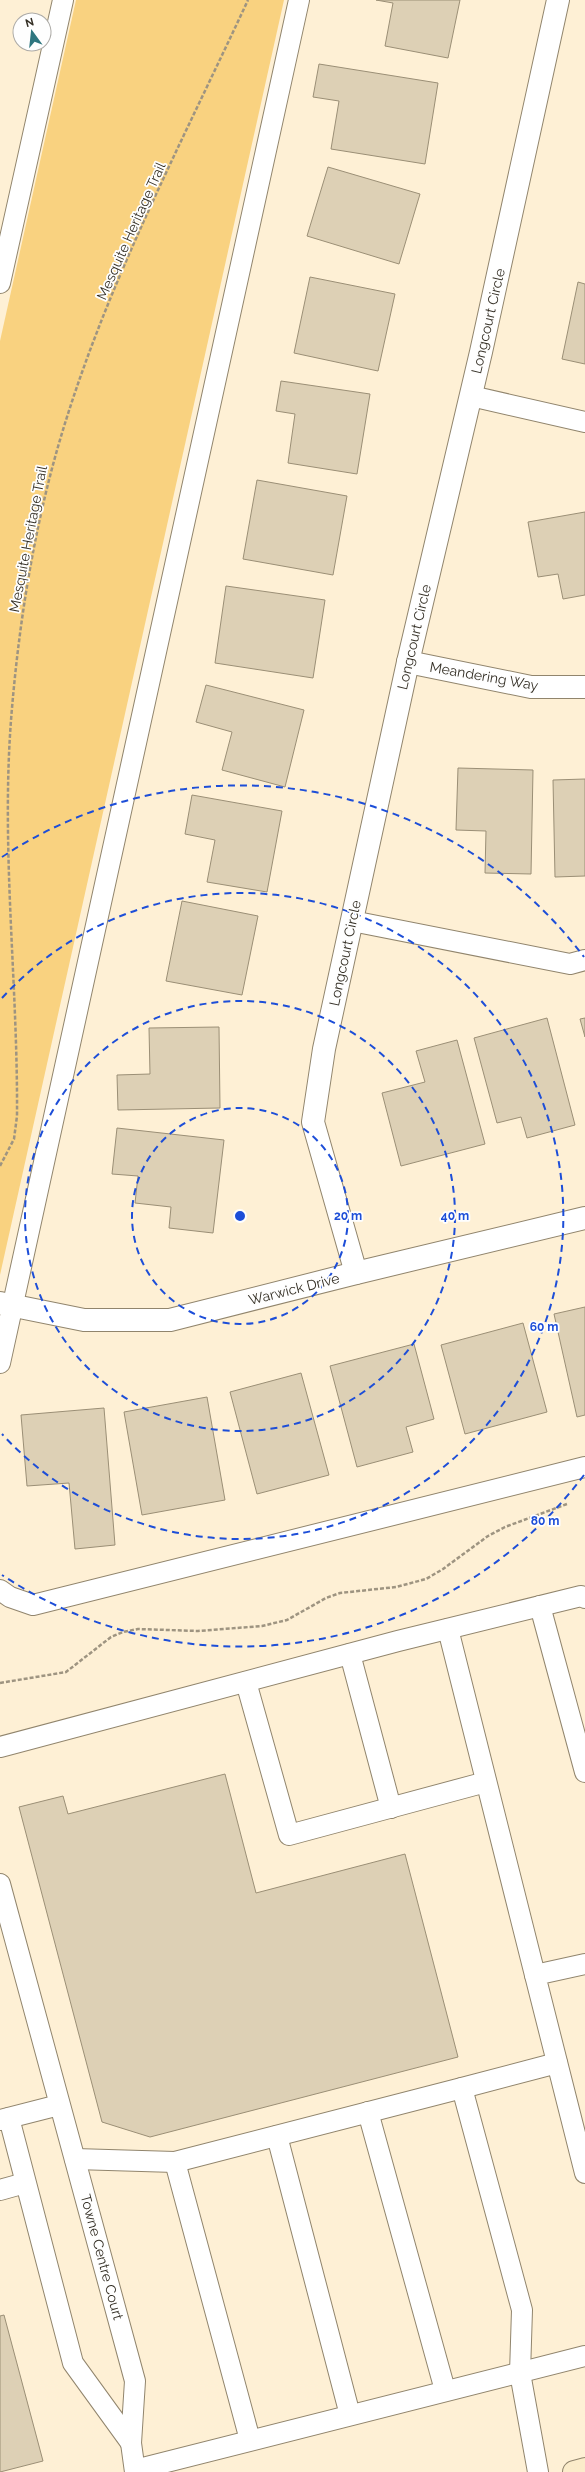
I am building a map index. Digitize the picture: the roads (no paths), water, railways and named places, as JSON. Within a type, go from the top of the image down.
[{"type":"main road","points":[[574,2472],[585,2469]]},
{"type":"street","name":"Longcourt Circle","points":[[356,1273],[313,1122],[324,1049],[408,662],[526,154],[558,0]]},
{"type":"street","name":"Meandering Way","points":[[408,662],[531,687],[585,687]]},
{"type":"street","name":"Warwick Drive","points":[[6,1304],[84,1320],[170,1320],[356,1273],[585,1218]]},
{"type":"lane","points":[[0,283],[62,0]]},
{"type":"lane","points":[[0,1363],[6,1304],[299,0]]},
{"type":"lane","points":[[471,396],[585,422]]},
{"type":"lane","points":[[352,921],[570,964],[585,960]]},
{"type":"lane","points":[[0,1590],[10,1596],[33,1605],[585,1467]]},
{"type":"lane","points":[[0,1747],[448,1629],[581,1596],[585,1598]]},
{"type":"lane","points":[[540,1606],[585,1772]]},
{"type":"lane","points":[[448,1629],[585,2173]]},
{"type":"lane","points":[[350,1654],[391,1808]]},
{"type":"lane","points":[[246,1682],[289,1835],[486,1782]]},
{"type":"lane","name":"Towne Centre Court","points":[[0,1884],[135,2381],[131,2443],[135,2471]]},
{"type":"lane","points":[[535,1976],[585,1964]]},
{"type":"lane","points":[[75,2159],[175,2162],[557,2063]]},
{"type":"lane","points":[[462,2088],[522,2310],[520,2373],[538,2472]]},
{"type":"lane","points":[[59,2105],[4,2119],[25,2183],[73,2362],[131,2443]]},
{"type":"lane","points":[[368,2112],[446,2390]]},
{"type":"lane","points":[[277,2136],[350,2415]]},
{"type":"lane","points":[[175,2162],[250,2440]]},
{"type":"lane","points":[[0,2190],[25,2183]]},
{"type":"lane","points":[[135,2471],[250,2440],[585,2356]]}]
